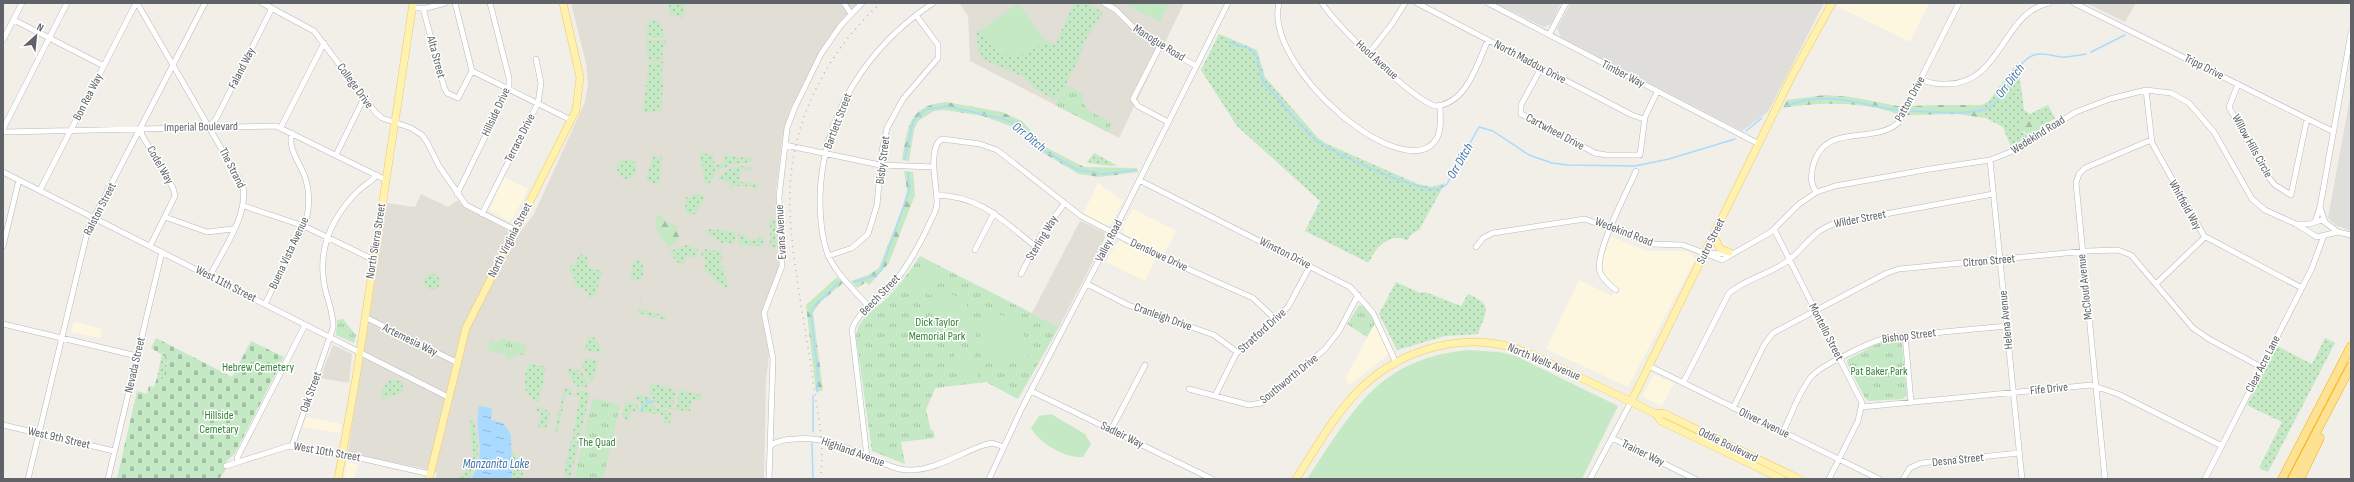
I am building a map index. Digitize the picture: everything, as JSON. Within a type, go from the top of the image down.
[{"type":"highway","points":[[2282,479],[2351,346]]},
{"type":"highway","points":[[2292,479],[2351,366]]},
{"type":"highway","points":[[2300,479],[2330,418],[2345,379]]},
{"type":"highway","points":[[2276,479],[2299,446]]},
{"type":"main road","name":"North Virginia Street","points":[[429,477],[456,362],[468,323],[571,120],[580,94],[580,77],[563,3]]},
{"type":"main road","name":"Sutro Street","points":[[1631,402],[1706,253],[1799,62],[1832,3]]},
{"type":"main road","name":"North Sierra Street","points":[[338,479],[360,352],[412,5]]},
{"type":"main road","points":[[1714,236],[1720,249],[1729,252]]},
{"type":"main road","name":"North Wells Avenue","points":[[1296,479],[1352,398],[1372,379],[1396,363],[1425,349],[1468,342],[1500,344],[1530,354],[1631,402]]},
{"type":"main road","name":"Oddie Boulevard","points":[[1631,402],[1656,414],[1661,420],[1782,479]]},
{"type":"main road","name":"Oddie Boulevard","points":[[1656,414],[1663,413],[1799,479]]},
{"type":"street","points":[[3,40],[22,3]]},
{"type":"street","points":[[3,130],[67,3]]},
{"type":"street","name":"The Strand","points":[[136,3],[243,186],[244,206],[210,276]]},
{"type":"street","name":"Bon Rea Way","points":[[40,190],[136,3]]},
{"type":"street","name":"Ralston Street","points":[[28,479],[86,234],[205,3]]},
{"type":"street","name":"College Drive","points":[[262,3],[309,28],[324,43],[379,116],[411,128],[424,138],[439,166],[466,205],[515,230]]},
{"type":"street","points":[[412,5],[423,8],[445,3]]},
{"type":"street","points":[[455,3],[472,71],[571,120]]},
{"type":"street","name":"Hillside Drive","points":[[458,194],[509,88],[509,78],[490,3]]},
{"type":"street","points":[[844,3],[851,14]]},
{"type":"street","name":"Evans Avenue","points":[[769,479],[773,359],[764,313],[782,266],[779,196],[784,145],[792,112],[812,71],[830,40],[862,3]]},
{"type":"street","name":"Bartlett Street","points":[[869,307],[840,274],[828,256],[823,237],[820,209],[825,153],[841,107],[860,73],[889,37],[916,15],[934,3]]},
{"type":"street","name":"Manogue Road","points":[[1104,3],[1116,10],[1139,33],[1196,66]]},
{"type":"street","name":"Valley Road","points":[[989,479],[1031,391],[1113,233],[1228,3]]},
{"type":"street","points":[[1279,3],[1278,26],[1284,43],[1297,68],[1322,98],[1353,125],[1388,143],[1408,151],[1420,151],[1430,146],[1437,138],[1440,127],[1440,105],[1452,101],[1462,93],[1488,40]]},
{"type":"street","name":"Hood Avenue","points":[[1322,3],[1340,25],[1420,99],[1430,104],[1440,105]]},
{"type":"street","points":[[1369,53],[1392,24],[1405,3]]},
{"type":"street","name":"North Maddux Drive","points":[[1417,3],[1636,118],[1644,119]]},
{"type":"street","name":"Timber Way","points":[[1488,3],[1759,144]]},
{"type":"street","points":[[1549,35],[1566,3]]},
{"type":"street","name":"Patton Drive","points":[[1816,192],[1811,182],[1811,174],[1817,156],[1822,148],[1836,140],[1885,130],[1895,126],[1902,118],[1959,3]]},
{"type":"street","points":[[1921,80],[1933,84],[1959,84],[1971,80],[1985,68],[2024,17],[2037,7],[2049,3]]},
{"type":"street","name":"Tripp Drive","points":[[2074,3],[2334,132]]},
{"type":"street","name":"Faland Way","points":[[209,127],[216,119],[272,8]]},
{"type":"street","name":"Alta Street","points":[[423,8],[444,87],[447,93],[458,98],[472,71]]},
{"type":"street","name":"Bisby Street","points":[[828,256],[858,245],[868,234],[877,205],[880,165],[884,139],[894,114],[939,53],[936,42],[916,15]]},
{"type":"street","points":[[14,20],[104,66]]},
{"type":"street","points":[[2318,248],[2311,228],[2320,206],[2351,33]]},
{"type":"street","points":[[281,127],[324,43]]},
{"type":"street","points":[[1160,46],[1133,99],[1138,106],[1168,122]]},
{"type":"street","name":"Terrace Drive","points":[[482,214],[538,104],[541,83],[536,59]]},
{"type":"street","name":"Cartwheel Drive","points":[[1541,68],[1521,105],[1520,112],[1524,116],[1595,153],[1606,155],[1640,155],[1644,119]]},
{"type":"street","name":"Willow Hills Circle","points":[[2238,84],[2229,107],[2264,172],[2275,185],[2291,195],[2307,119]]},
{"type":"street","name":"Wedekind Road","points":[[1706,253],[1714,259],[1722,260],[1774,229],[1799,204],[1816,192],[1835,186],[1990,160],[2013,151],[2076,112],[2098,103],[2146,90],[2171,93],[2189,103],[2214,132],[2252,199],[2265,210],[2296,224],[2314,235]]},
{"type":"street","name":"Whitfield Way","points":[[2146,90],[2151,140],[2192,219],[2205,237],[2302,288]]},
{"type":"street","points":[[1644,119],[1658,92]]},
{"type":"street","points":[[336,155],[364,98]]},
{"type":"street","name":"Imperial Boulevard","points":[[3,130],[276,126],[281,127],[386,180]]},
{"type":"street","name":"Codel Way","points":[[141,128],[142,135],[175,191],[174,199],[150,246]]},
{"type":"street","name":"Buena Vista Avenue","points":[[265,304],[304,226],[308,214],[308,190],[305,177],[290,143],[292,133]]},
{"type":"street","name":"Beech Street","points":[[867,456],[852,336],[854,324],[869,307],[888,290],[915,254],[935,212],[936,195],[934,168],[939,140]]},
{"type":"street","name":"Denslowe Drive","points":[[939,140],[969,141],[997,150],[1080,216],[1113,233],[1253,298],[1275,319]]},
{"type":"street","name":"McCloud Avenue","points":[[2105,479],[2076,188],[2079,174],[2090,165],[2151,140]]},
{"type":"street","points":[[784,145],[880,165],[934,168]]},
{"type":"street","name":"Helena Avenue","points":[[1990,160],[2022,479]]},
{"type":"street","name":"West 11th Street","points":[[3,172],[448,397]]},
{"type":"street","points":[[1616,290],[1605,281],[1600,273],[1598,264],[1600,253],[1636,172]]},
{"type":"street","name":"Oak Street","points":[[292,446],[330,337],[333,318],[325,289],[322,265],[327,238],[335,219],[346,203],[377,175]]},
{"type":"street","points":[[3,246],[6,223],[19,180]]},
{"type":"street","name":"Winston Drive","points":[[1139,180],[1343,283],[1358,295],[1373,313],[1396,363]]},
{"type":"street","name":"Wilder Street","points":[[1683,384],[1723,302],[1730,293],[1789,260],[1816,232],[1831,224],[1994,194]]},
{"type":"street","points":[[936,195],[971,200],[994,213],[1035,246]]},
{"type":"street","name":"Sterling Way","points":[[1021,274],[1045,228],[1064,204]]},
{"type":"street","points":[[244,206],[304,226],[374,260]]},
{"type":"street","points":[[2320,206],[2329,229],[2324,237]]},
{"type":"street","points":[[975,250],[994,213]]},
{"type":"street","points":[[165,218],[207,232],[233,229]]},
{"type":"street","name":"Wedekind Road","points":[[1476,247],[1483,238],[1493,233],[1580,219],[1590,220],[1651,244],[1683,245],[1706,253],[1720,254],[1738,250]]},
{"type":"street","points":[[2314,222],[2326,223],[2338,232],[2351,235]]},
{"type":"street","name":"Wedekind Road","points":[[2296,224],[2314,222]]},
{"type":"street","name":"Montello Street","points":[[1774,229],[1860,399],[1862,407]]},
{"type":"street","points":[[2314,235],[2324,237],[2338,232]]},
{"type":"street","points":[[2157,283],[2205,237]]},
{"type":"street","name":"Clear Acre Lane","points":[[2205,479],[2315,263],[2318,248],[2324,237]]},
{"type":"street","name":"Citron Street","points":[[1733,408],[1769,336],[1777,329],[1890,271],[2082,251],[2112,249],[2127,252],[2139,262],[2180,314],[2198,332],[2261,367]]},
{"type":"street","name":"Nevada Street","points":[[108,479],[162,252]]},
{"type":"street","name":"Stratford Drive","points":[[1214,396],[1237,352],[1275,319],[1292,301],[1310,266]]},
{"type":"street","name":"Cranleigh Drive","points":[[1087,284],[1128,305],[1220,338],[1237,352]]},
{"type":"street","name":"Southworth Drive","points":[[1189,389],[1249,405],[1261,403],[1325,348],[1339,331],[1358,295]]},
{"type":"street","name":"Artemesia Way","points":[[365,317],[456,362]]},
{"type":"street","points":[[3,324],[137,356]]},
{"type":"street","points":[[238,462],[238,458],[305,324]]},
{"type":"street","name":"Bishop Street","points":[[1783,432],[1810,378],[1822,368],[1879,339],[2007,326]]},
{"type":"street","points":[[1905,336],[1911,402]]},
{"type":"street","points":[[1111,430],[1146,365]]},
{"type":"street","name":"Oliver Avenue","points":[[1649,366],[1879,479]]},
{"type":"street","name":"Fife Drive","points":[[1862,407],[2013,392],[2095,386],[2118,394],[2222,446]]},
{"type":"street","name":"Sadleir Way","points":[[1031,391],[1212,479]]},
{"type":"street","name":"Sutro Street","points":[[1590,479],[1631,402]]},
{"type":"street","points":[[1829,479],[1858,422],[1862,407]]},
{"type":"street","name":"West 9th Street","points":[[3,425],[114,451]]},
{"type":"street","name":"Trainer Way","points":[[1612,438],[1695,479]]},
{"type":"street","name":"Highland Avenue","points":[[770,446],[777,441],[792,439],[820,440],[897,468],[912,470],[928,467],[988,444],[1004,447]]},
{"type":"street","name":"West 10th Street","points":[[226,466],[286,446],[292,446],[351,456],[429,477]]},
{"type":"street","name":"Desna Street","points":[[1903,479],[1910,468],[1921,463],[2019,453]]},
{"type":"shaded area","points":[[571,3],[858,3],[835,29],[818,54],[790,110],[783,133],[776,191],[779,267],[761,312],[769,355],[766,380],[764,479],[435,479],[437,473],[422,468],[351,454],[348,451],[387,203],[415,207],[421,194],[448,207],[458,200],[465,208],[518,235],[534,214],[585,102],[588,83],[586,63]]},
{"type":"shaded area","points":[[959,3],[1184,3],[1119,138],[970,61],[968,16]]},
{"type":"shaded area","points":[[1494,3],[1561,3],[1551,24],[1544,27]]},
{"type":"shaded area","points":[[1571,3],[1824,3],[1768,112],[1742,131],[1561,37],[1557,28]]},
{"type":"shaded area","points":[[1838,3],[1929,3],[1910,42],[1837,6]]},
{"type":"shaded area","points":[[2086,3],[2136,3],[2125,22]]},
{"type":"shaded area","points":[[2351,92],[2351,231],[2335,225],[2328,218]]},
{"type":"shaded area","points":[[504,177],[528,189],[512,220],[509,221],[489,210]]},
{"type":"shaded area","points":[[1098,183],[1123,201],[1112,223],[1108,226],[1083,214]]},
{"type":"shaded area","points":[[1133,209],[1176,231],[1164,254],[1123,233],[1123,228]]},
{"type":"shaded area","points":[[1080,221],[1104,232],[1105,238],[1059,327],[1032,313]]},
{"type":"shaded area","points":[[1611,237],[1648,251],[1682,251],[1690,253],[1695,259],[1628,387],[1546,349],[1579,280],[1612,296],[1616,287],[1605,276],[1601,263]]},
{"type":"shaded area","points":[[1120,241],[1156,258],[1145,281],[1106,262],[1115,246]]},
{"type":"shaded area","points":[[74,322],[102,329],[100,338],[71,332]]},
{"type":"shaded area","points":[[1375,323],[1389,354],[1350,385],[1345,379]]},
{"type":"shaded area","points":[[333,345],[352,354],[349,383],[320,378]]},
{"type":"shaded area","points":[[1654,375],[1674,383],[1662,406],[1642,396]]},
{"type":"shaded area","points":[[306,417],[341,424],[340,433],[303,427]]},
{"type":"shaded area","points":[[347,462],[358,464],[354,479],[344,479]]},
{"type":"green space","points":[[675,3],[685,3],[684,18],[669,13],[669,5]]},
{"type":"green space","points":[[1018,3],[1046,41],[1027,52],[1018,55],[1010,55],[1003,53],[996,48],[988,41],[981,30]]},
{"type":"green space","points":[[1074,3],[1087,3],[1103,12],[1084,42],[1079,59],[1055,100],[1033,87],[1024,77],[984,60],[979,53],[976,31],[981,30],[988,41],[996,48],[1003,53],[1010,55],[1018,55],[1027,52],[1046,41],[1055,45]]},
{"type":"green space","points":[[1123,3],[1169,3],[1160,22]]},
{"type":"green space","points":[[649,19],[660,22],[665,37],[656,38],[646,36]]},
{"type":"green space","points":[[1219,34],[1257,50],[1265,77],[1318,138],[1327,144],[1418,184],[1432,187],[1445,183],[1419,230],[1410,235],[1408,240],[1394,238],[1385,242],[1377,249],[1370,261],[1367,262],[1305,231],[1320,201],[1237,126],[1201,70]]},
{"type":"green space","points":[[646,39],[657,41],[667,39],[662,51],[663,60],[657,62],[648,60]]},
{"type":"green space","points":[[664,61],[661,75],[663,85],[661,111],[643,112],[649,62],[658,64]]},
{"type":"green space","points":[[2018,62],[2024,110],[2030,114],[2048,105],[2055,118],[2041,128],[2038,123],[2031,120],[2022,132],[2029,136],[2011,147],[2003,127],[1986,118],[1982,105],[1989,101]]},
{"type":"green space","points":[[1065,85],[1083,94],[1083,100],[1088,109],[1112,123],[1108,132],[1055,105]]},
{"type":"green space","points":[[1825,95],[1851,97],[1903,107],[1899,115],[1872,107],[1842,104],[1783,108],[1787,100]]},
{"type":"green space","points":[[946,102],[1002,112],[1022,121],[1047,148],[1084,167],[1137,168],[1138,172],[1100,177],[1079,174],[1040,151],[1033,142],[1016,128],[983,116],[944,110],[934,111],[918,121],[914,130],[909,161],[902,160],[908,129],[912,120],[924,108],[933,104]]},
{"type":"green space","points":[[1982,105],[1986,118],[1957,114],[1907,115],[1911,106]]},
{"type":"green space","points":[[2026,118],[2038,123],[2041,128],[2029,136],[2020,128],[2022,120]]},
{"type":"green space","points":[[700,153],[713,155],[716,173],[709,184],[704,183]]},
{"type":"green space","points":[[1094,153],[1118,166],[1100,165],[1087,162]]},
{"type":"green space","points":[[654,155],[662,158],[659,185],[645,180]]},
{"type":"green space","points":[[725,155],[754,159],[752,162],[731,164],[718,171],[715,163],[724,164]]},
{"type":"green space","points":[[627,159],[634,162],[637,169],[634,176],[627,179],[620,176],[617,169],[620,162]]},
{"type":"green space","points":[[741,166],[753,167],[753,170],[740,169],[739,182],[758,184],[758,189],[745,186],[733,186],[733,190],[728,189],[732,185],[723,179],[715,181],[727,170]]},
{"type":"green space","points":[[904,171],[913,172],[915,195],[889,263],[869,285],[866,282],[857,288],[851,281],[868,275],[879,268],[903,206],[907,190]]},
{"type":"green space","points":[[692,194],[706,195],[695,214],[685,213],[686,197],[692,197]]},
{"type":"green space","points":[[657,215],[662,215],[664,220],[677,227],[679,237],[677,242],[669,247],[665,241],[663,242],[656,228]]},
{"type":"green space","points":[[770,219],[775,220],[777,247],[770,247]]},
{"type":"green space","points":[[712,229],[736,232],[734,244],[722,243],[703,231]]},
{"type":"green space","points":[[738,234],[746,236],[746,239],[758,239],[759,237],[764,237],[763,246],[739,245]]},
{"type":"green space","points":[[687,245],[698,249],[696,258],[686,256],[684,265],[675,260],[670,251]]},
{"type":"green space","points":[[702,249],[722,251],[721,267],[723,266],[726,272],[724,274],[729,286],[725,288],[704,270],[706,259],[701,257]]},
{"type":"green space","points":[[580,253],[588,258],[588,267],[602,271],[596,294],[592,298],[587,297],[589,292],[574,286],[580,286],[573,282],[577,281],[573,277],[572,273],[569,272],[571,264],[574,265]]},
{"type":"green space","name":"Dick Taylor Memorial Park","points":[[920,256],[1059,327],[1018,399],[986,382],[935,388],[926,410],[931,431],[933,430],[935,438],[901,442],[905,464],[872,451],[856,337],[860,324],[868,314],[889,296]]},
{"type":"green space","points":[[640,260],[643,267],[643,274],[641,279],[635,280],[630,277],[634,261]]},
{"type":"green space","points":[[922,263],[942,274],[931,296],[911,285]]},
{"type":"green space","points":[[432,274],[439,279],[440,282],[435,289],[432,290],[425,285],[424,282],[429,275]]},
{"type":"green space","points":[[837,277],[843,283],[818,304],[813,313],[823,390],[816,393],[806,305]]},
{"type":"green space","points":[[1396,282],[1420,293],[1425,292],[1461,306],[1468,294],[1476,298],[1485,305],[1486,309],[1478,334],[1445,336],[1397,350],[1379,314]]},
{"type":"green space","points":[[643,288],[640,309],[666,316],[666,320],[660,319],[660,317],[657,318],[638,313]]},
{"type":"green space","points":[[941,292],[958,297],[969,308],[975,323],[976,340],[936,336],[933,332],[933,305]]},
{"type":"green space","points":[[1359,305],[1364,306],[1375,323],[1367,337],[1347,324]]},
{"type":"green space","points":[[986,313],[1006,317],[1020,328],[1025,336],[1027,345],[1028,355],[1026,365],[984,358],[981,354]]},
{"type":"green space","points":[[343,319],[356,335],[354,343],[336,335],[337,320]]},
{"type":"green space","points":[[593,336],[601,347],[600,353],[585,350],[588,337],[593,338]]},
{"type":"green space","name":"Hillside Cemetary","points":[[156,338],[232,377],[251,341],[284,357],[235,453],[226,462],[226,469],[219,479],[117,479],[137,391],[147,394],[149,386],[154,387],[157,378],[163,379],[169,359],[151,348]]},
{"type":"green space","points":[[501,338],[527,345],[525,355],[518,354],[508,360],[505,355],[488,351],[490,340],[497,342]]},
{"type":"green space","points":[[2325,338],[2335,343],[2268,472],[2259,468],[2282,422],[2247,405],[2277,346],[2312,364]]},
{"type":"green space","name":"Pat Baker Park","points":[[1889,340],[1899,341],[1902,344],[1907,395],[1903,399],[1869,401],[1865,398],[1848,365],[1847,360],[1873,346]]},
{"type":"green space","points":[[973,347],[978,377],[958,379],[954,351]]},
{"type":"green space","points":[[1469,350],[1499,352],[1516,356],[1618,406],[1582,479],[1307,479],[1354,410],[1371,392],[1390,376],[1412,364],[1438,355]]},
{"type":"green space","points":[[162,354],[169,358],[163,379],[157,378]]},
{"type":"green space","points":[[1870,354],[1886,362],[1879,377],[1864,370]]},
{"type":"green space","points":[[585,358],[598,361],[592,384],[582,367]]},
{"type":"green space","points":[[528,363],[546,367],[539,401],[537,402],[528,394],[525,385],[525,374]]},
{"type":"green space","points":[[568,368],[581,371],[588,383],[586,388],[576,386],[567,371]]},
{"type":"green space","points":[[389,379],[402,381],[403,391],[384,399],[380,395]]},
{"type":"green space","points":[[651,383],[676,390],[672,410],[658,406],[658,403],[655,403],[650,393]]},
{"type":"green space","points":[[567,388],[573,391],[572,395],[566,394],[557,433],[554,433],[564,390]]},
{"type":"green space","points":[[578,390],[590,393],[579,440],[572,438],[580,397],[574,395]]},
{"type":"green space","points":[[679,390],[702,395],[700,401],[692,399],[690,411],[674,410],[678,402]]},
{"type":"green space","points":[[637,394],[651,398],[653,406],[671,412],[670,424],[663,423],[664,415],[639,412],[641,402],[635,400]]},
{"type":"green space","name":"The Quad","points":[[593,398],[620,405],[603,479],[574,479]]},
{"type":"green space","points":[[628,402],[637,404],[638,407],[637,411],[630,412],[628,422],[622,416],[625,404]]},
{"type":"green space","points":[[537,406],[548,411],[550,414],[546,429],[538,428],[541,412],[536,411]]},
{"type":"green space","points":[[1051,414],[1085,434],[1091,444],[1083,457],[1076,457],[1054,449],[1035,434],[1031,428],[1039,416]]},
{"type":"green space","points":[[470,419],[474,420],[476,428],[478,458],[469,479],[457,479],[467,470],[473,458]]},
{"type":"green space","points":[[571,440],[579,442],[570,478],[565,477],[564,472]]},
{"type":"green space","points":[[510,446],[523,471],[522,479],[512,479]]},
{"type":"water","name":"Manzanita Lake","points":[[479,406],[492,408],[491,420],[503,423],[511,435],[512,479],[471,479],[476,469],[480,451],[478,426]]},
{"type":"waterway","name":"Orr Ditch","points":[[2091,52],[2125,35]]},
{"type":"waterway","name":"Orr Ditch","points":[[1229,42],[1253,51],[1256,55],[1264,83],[1313,138],[1352,160],[1408,183],[1422,187],[1437,189],[1442,188],[1447,184],[1479,127],[1493,131],[1529,155],[1552,163],[1568,165],[1635,166],[1669,159],[1735,139]]},
{"type":"waterway","name":"Orr Ditch","points":[[1911,111],[1972,112],[1988,108],[2000,97],[2021,65],[2034,55],[2044,54],[2061,57],[2086,54]]},
{"type":"waterway","name":"Orr Ditch","points":[[1786,106],[1803,101],[1831,99],[1901,110]]},
{"type":"waterway","name":"Orr Ditch","points":[[905,159],[913,121],[925,110],[946,106],[1004,119],[1017,125],[1027,132],[1043,150],[1078,170],[1103,174],[1136,170]]},
{"type":"waterway","name":"Orr Ditch","points":[[1746,131],[1762,118]]},
{"type":"waterway","name":"Orr Ditch","points":[[854,282],[876,275],[881,271],[909,191],[908,172]]},
{"type":"waterway","name":"Orr Ditch","points":[[817,391],[818,377],[811,313],[815,305],[839,282]]},
{"type":"waterway","name":"Orr Ditch","points":[[813,396],[813,432]]},
{"type":"waterway","points":[[646,403],[648,398]]},
{"type":"waterway","points":[[646,403],[654,401]]},
{"type":"waterway","points":[[641,411],[644,405]]},
{"type":"waterway","name":"Orr Ditch","points":[[812,443],[813,479]]},
{"type":"railway","points":[[820,479],[822,466],[820,426],[791,233],[790,188],[793,162],[798,136],[806,111],[817,86],[845,41],[862,21],[881,3]]},
{"type":"park label","name":"Hebrew Cemetery","points":[[258,367]]}]
